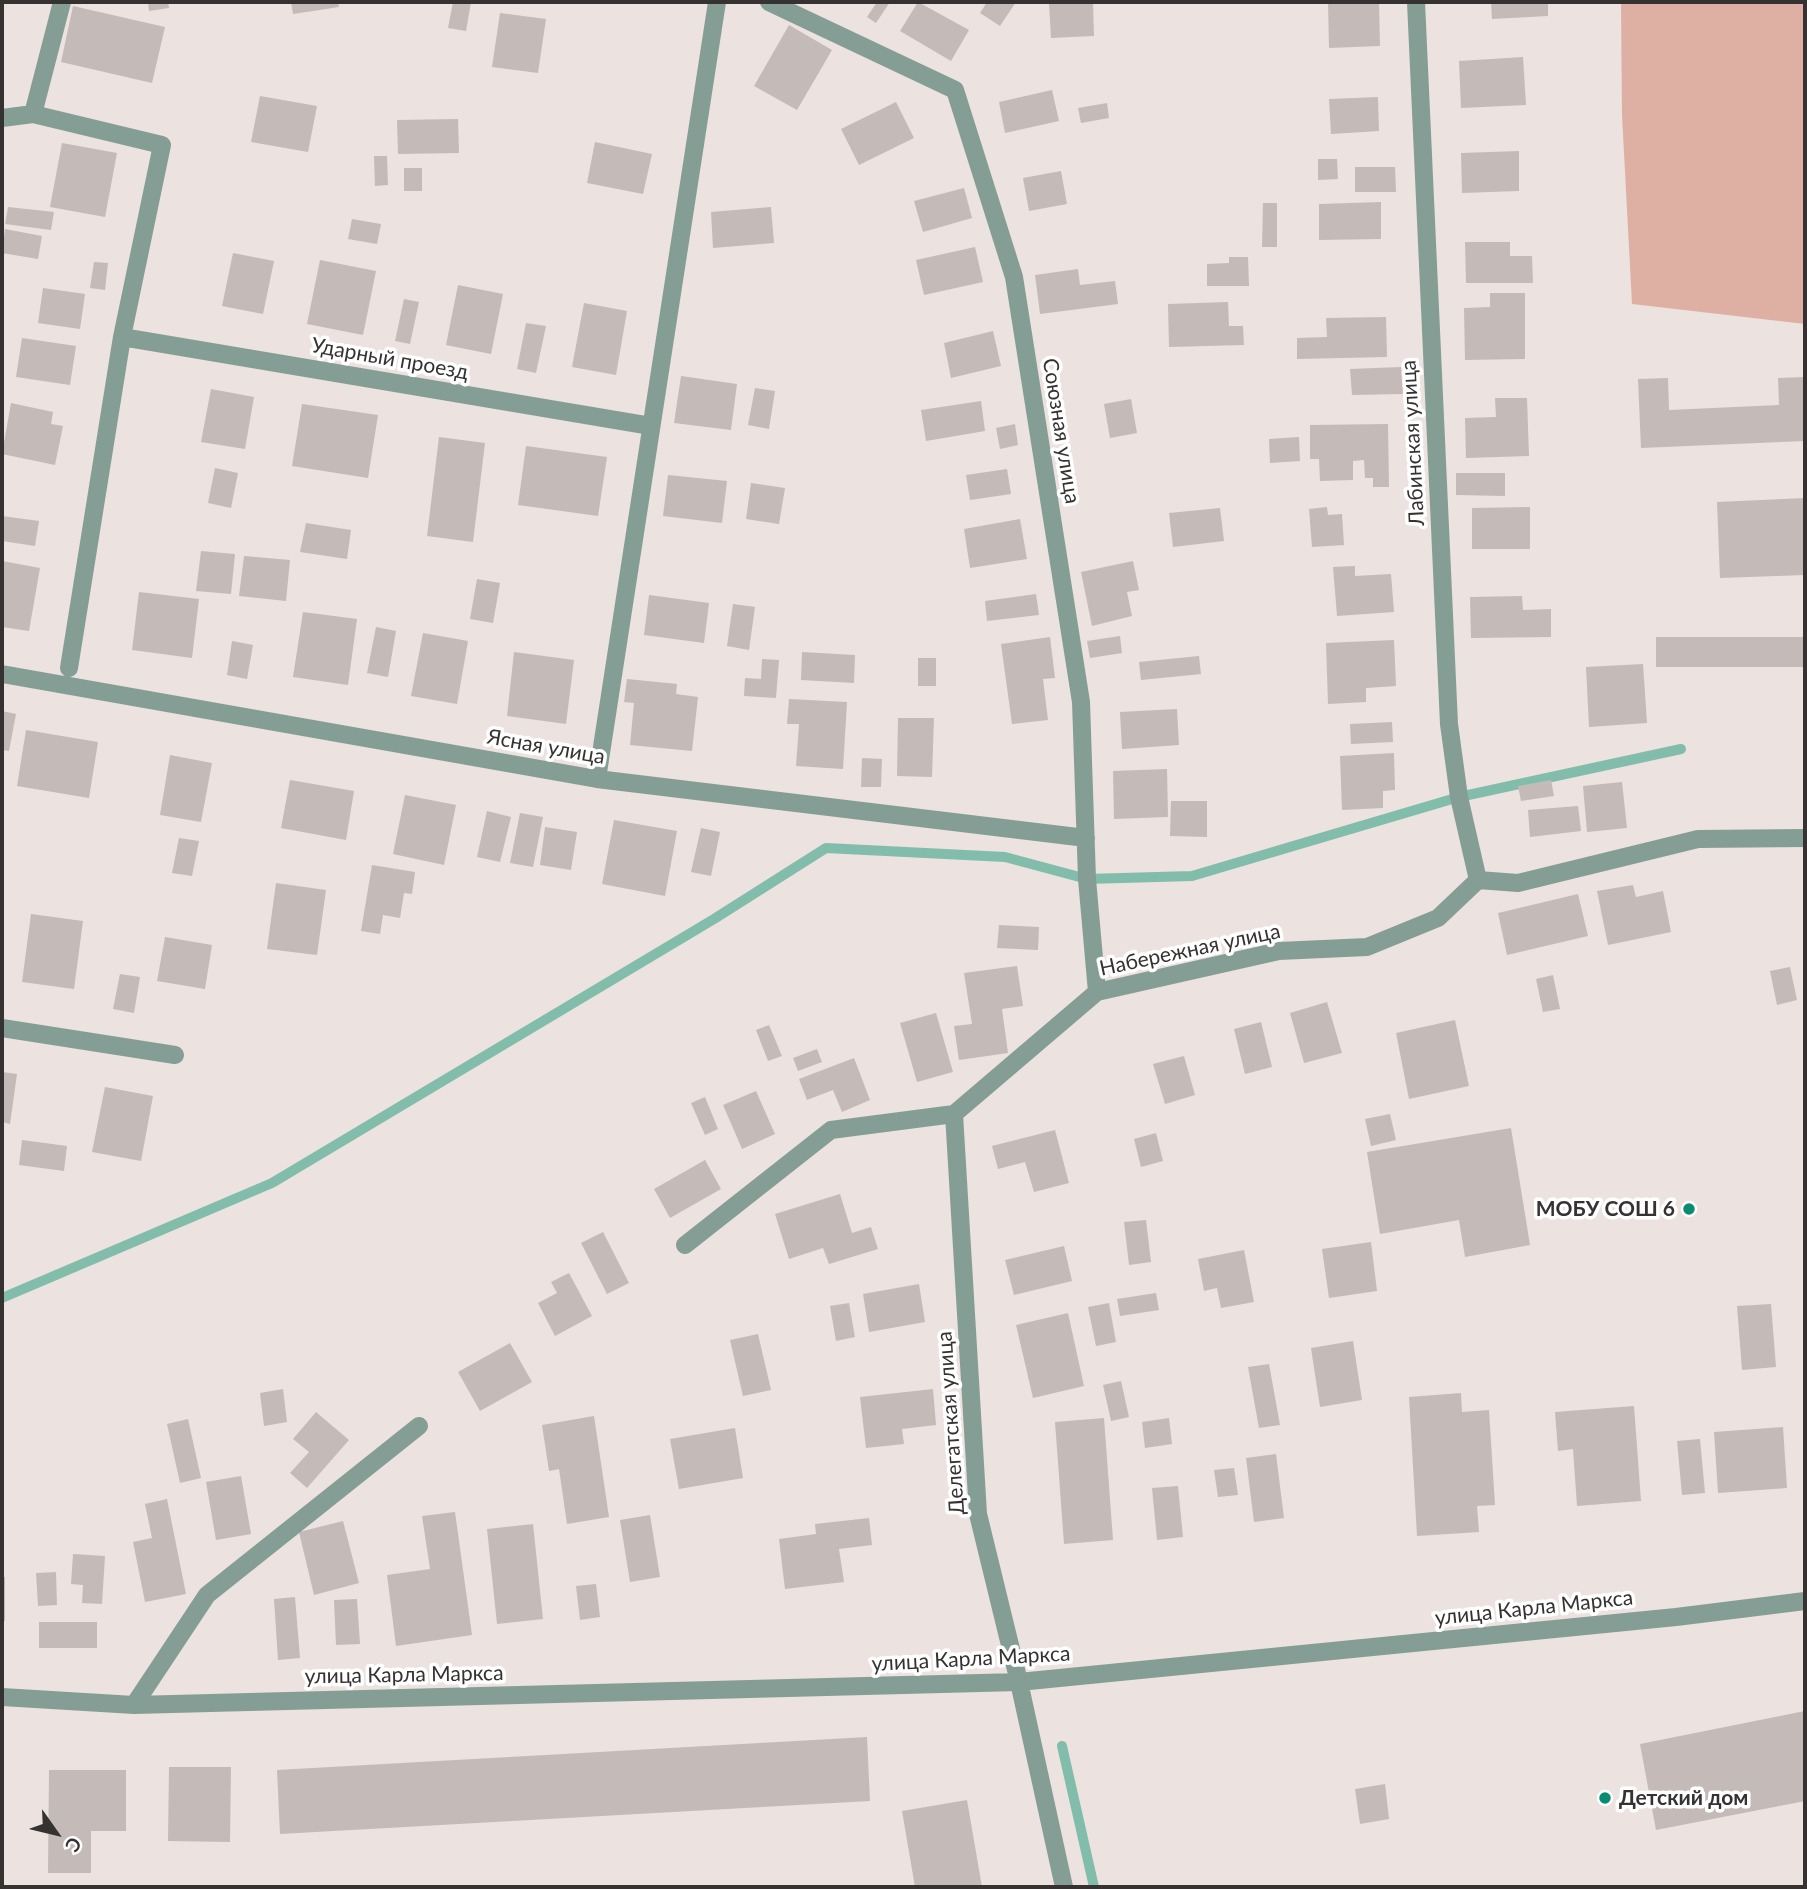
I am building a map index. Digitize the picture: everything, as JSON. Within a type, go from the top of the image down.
[{"type":"street","points":[[33,114],[62,2]]},
{"type":"street","points":[[597,779],[717,2]]},
{"type":"street","name":"Союзная улица","points":[[769,2],[955,90],[1014,277],[1081,702],[1086,838],[1097,992]]},
{"type":"street","name":"Лабинская улица","points":[[1416,2],[1449,724],[1459,797],[1478,880]]},
{"type":"street","points":[[2,118],[33,114],[162,145],[122,337],[69,668]]},
{"type":"street","name":"Ударный проезд","points":[[122,337],[651,426]]},
{"type":"street","name":"Ясная улица","points":[[2,674],[597,779],[1086,838]]},
{"type":"street","points":[[1478,880],[1518,883],[1698,839],[1805,838]]},
{"type":"street","name":"Набережная улица","points":[[954,1114],[1097,992],[1279,951],[1367,947],[1438,918],[1478,880]]},
{"type":"street","points":[[2,1028],[175,1055]]},
{"type":"street","points":[[685,1245],[831,1130],[954,1114]]},
{"type":"street","name":"Делегатская улица","points":[[954,1114],[978,1514],[1020,1682],[1064,1887]]},
{"type":"street","points":[[134,1705],[207,1595],[419,1426]]},
{"type":"street","name":"улица Карла Маркса","points":[[2,1697],[134,1705],[1020,1682],[1676,1617],[1805,1601]]},
{"type":"shaded area","points":[[1621,2],[1805,2],[1805,324],[1632,304],[1622,115]]},
{"type":"building","points":[[148,2],[168,2],[169,8],[149,11]]},
{"type":"building","points":[[291,2],[338,2],[339,7],[293,14]]},
{"type":"building","points":[[453,2],[471,2],[466,31],[448,28]]},
{"type":"building","points":[[877,2],[890,2],[876,23],[867,17]]},
{"type":"building","points":[[918,2],[969,30],[951,61],[900,31]]},
{"type":"building","points":[[987,2],[1016,2],[1000,26],[980,13]]},
{"type":"building","points":[[1049,2],[1093,2],[1094,36],[1051,38]]},
{"type":"building","points":[[1328,2],[1379,2],[1380,46],[1329,48]]},
{"type":"building","points":[[1491,2],[1548,2],[1548,16],[1492,19]]},
{"type":"building","points":[[73,6],[165,27],[152,83],[61,62]]},
{"type":"building","points":[[500,13],[546,19],[538,73],[492,67]]},
{"type":"building","points":[[789,25],[832,50],[797,110],[754,86]]},
{"type":"building","points":[[1523,57],[1526,105],[1461,108],[1459,61]]},
{"type":"building","points":[[1052,90],[1059,121],[1005,133],[999,102]]},
{"type":"building","points":[[260,96],[317,106],[308,152],[251,142]]},
{"type":"building","points":[[1378,97],[1379,131],[1331,134],[1329,99]]},
{"type":"building","points":[[896,102],[914,138],[859,165],[841,129]]},
{"type":"building","points":[[1107,103],[1109,118],[1081,123],[1078,108]]},
{"type":"building","points":[[458,119],[459,153],[398,154],[397,120]]},
{"type":"building","points":[[595,142],[652,154],[643,194],[587,183]]},
{"type":"building","points":[[62,143],[117,153],[105,217],[50,207]]},
{"type":"building","points":[[1519,151],[1519,191],[1462,193],[1461,153]]},
{"type":"building","points":[[374,156],[387,156],[388,185],[375,186]]},
{"type":"building","points":[[1318,159],[1337,159],[1338,179],[1318,180]]},
{"type":"building","points":[[1355,167],[1395,167],[1396,192],[1355,192]]},
{"type":"building","points":[[404,168],[422,168],[422,191],[404,191]]},
{"type":"building","points":[[1061,171],[1067,204],[1029,211],[1023,178]]},
{"type":"building","points":[[964,188],[972,218],[923,232],[914,201]]},
{"type":"building","points":[[1381,202],[1381,239],[1319,240],[1319,204]]},
{"type":"building","points":[[1263,203],[1277,203],[1277,247],[1262,247]]},
{"type":"building","points":[[8,207],[54,212],[51,230],[5,224]]},
{"type":"building","points":[[771,207],[774,243],[713,248],[711,212]]},
{"type":"building","points":[[352,219],[381,224],[377,244],[348,239]]},
{"type":"building","points":[[5,229],[42,236],[38,259],[2,253]]},
{"type":"building","points":[[1465,242],[1510,242],[1510,256],[1532,256],[1533,283],[1466,283]]},
{"type":"building","points":[[975,247],[983,282],[924,295],[916,260]]},
{"type":"building","points":[[233,253],[274,261],[263,314],[222,306]]},
{"type":"building","points":[[1229,257],[1248,257],[1249,286],[1207,286],[1207,264],[1229,263]]},
{"type":"building","points":[[320,260],[376,271],[363,335],[307,324]]},
{"type":"building","points":[[94,262],[108,263],[105,290],[90,288]]},
{"type":"building","points":[[1078,269],[1080,285],[1115,281],[1118,304],[1040,314],[1035,275]]},
{"type":"building","points":[[458,285],[503,294],[491,354],[446,345]]},
{"type":"building","points":[[43,288],[85,294],[80,329],[38,323]]},
{"type":"building","points":[[1490,293],[1525,293],[1525,359],[1465,360],[1464,308],[1490,307]]},
{"type":"building","points":[[404,299],[419,302],[410,344],[395,341]]},
{"type":"building","points":[[1228,302],[1229,326],[1243,326],[1244,345],[1169,347],[1168,304]]},
{"type":"building","points":[[584,303],[627,311],[616,375],[572,367]]},
{"type":"building","points":[[1386,317],[1387,357],[1297,359],[1297,338],[1327,337],[1326,318]]},
{"type":"building","points":[[526,323],[546,326],[536,373],[517,369]]},
{"type":"building","points":[[993,331],[1001,366],[951,378],[944,343]]},
{"type":"building","points":[[22,338],[76,346],[70,385],[16,377]]},
{"type":"building","points":[[1401,367],[1403,394],[1352,395],[1350,369]]},
{"type":"building","points":[[681,376],[737,384],[731,430],[674,423]]},
{"type":"building","points":[[1805,377],[1805,441],[1641,448],[1638,379],[1668,378],[1669,410],[1779,405],[1778,378]]},
{"type":"building","points":[[755,388],[775,391],[769,429],[748,425]]},
{"type":"building","points":[[211,389],[254,397],[245,449],[201,442]]},
{"type":"building","points":[[1495,398],[1527,398],[1529,456],[1466,458],[1465,418],[1496,417]]},
{"type":"building","points":[[1131,399],[1137,433],[1110,438],[1104,404]]},
{"type":"building","points":[[981,401],[985,431],[926,441],[921,410]]},
{"type":"building","points":[[11,403],[53,412],[51,424],[63,426],[55,465],[2,454]]},
{"type":"building","points":[[302,404],[378,415],[368,478],[292,466]]},
{"type":"building","points":[[1015,424],[1018,445],[1000,449],[996,428]]},
{"type":"building","points":[[1388,424],[1389,487],[1373,487],[1373,478],[1365,478],[1364,460],[1353,461],[1353,480],[1320,481],[1319,459],[1310,459],[1310,425]]},
{"type":"building","points":[[439,437],[485,443],[473,542],[427,536]]},
{"type":"building","points":[[1299,437],[1300,461],[1270,463],[1269,439]]},
{"type":"building","points":[[526,446],[607,457],[598,516],[518,505]]},
{"type":"building","points":[[215,468],[238,473],[231,508],[208,503]]},
{"type":"building","points":[[1007,469],[1011,494],[970,500],[966,475]]},
{"type":"building","points":[[1456,473],[1505,473],[1505,496],[1456,495]]},
{"type":"building","points":[[668,475],[727,481],[722,523],[663,516]]},
{"type":"building","points":[[751,483],[785,488],[779,524],[746,519]]},
{"type":"building","points":[[1805,498],[1805,575],[1720,578],[1717,502]]},
{"type":"building","points":[[1327,507],[1328,515],[1342,514],[1344,545],[1312,547],[1309,509]]},
{"type":"building","points":[[1530,507],[1530,549],[1472,549],[1472,508]]},
{"type":"building","points":[[1220,508],[1224,541],[1173,547],[1169,513]]},
{"type":"building","points":[[2,516],[39,521],[35,546],[2,541]]},
{"type":"building","points":[[1020,519],[1027,559],[970,568],[964,529]]},
{"type":"building","points":[[306,523],[351,530],[347,559],[300,552]]},
{"type":"building","points":[[201,551],[235,554],[231,594],[196,591]]},
{"type":"building","points":[[244,556],[290,560],[286,601],[239,596]]},
{"type":"building","points":[[2,561],[40,568],[29,631],[2,627]]},
{"type":"building","points":[[1133,561],[1139,590],[1127,592],[1132,616],[1092,626],[1081,572]]},
{"type":"building","points":[[1355,566],[1355,576],[1391,574],[1394,612],[1337,616],[1333,567]]},
{"type":"building","points":[[477,579],[500,583],[493,623],[470,619]]},
{"type":"building","points":[[139,592],[199,599],[192,658],[132,650]]},
{"type":"building","points":[[1036,594],[1039,615],[987,621],[985,601]]},
{"type":"building","points":[[649,595],[709,603],[704,643],[644,635]]},
{"type":"building","points":[[1522,596],[1523,610],[1551,609],[1551,637],[1471,638],[1470,597]]},
{"type":"building","points":[[733,604],[755,607],[749,650],[727,646]]},
{"type":"building","points":[[303,612],[357,619],[348,685],[293,677]]},
{"type":"building","points":[[376,627],[396,631],[388,677],[367,673]]},
{"type":"building","points":[[423,633],[468,641],[457,704],[411,696]]},
{"type":"building","points":[[1120,636],[1122,653],[1090,658],[1087,641]]},
{"type":"building","points":[[1050,637],[1055,678],[1043,679],[1048,720],[1012,724],[1001,644]]},
{"type":"building","points":[[1656,637],[1805,637],[1805,667],[1656,667]]},
{"type":"building","points":[[1394,640],[1396,686],[1366,688],[1366,702],[1328,704],[1326,643]]},
{"type":"building","points":[[232,641],[253,645],[247,679],[227,675]]},
{"type":"building","points":[[514,652],[574,660],[566,724],[507,716]]},
{"type":"building","points":[[802,652],[855,655],[854,683],[801,680]]},
{"type":"building","points":[[1199,656],[1201,674],[1141,680],[1139,662]]},
{"type":"building","points":[[918,658],[936,658],[936,686],[918,686]]},
{"type":"building","points":[[762,659],[779,660],[776,698],[744,696],[745,678],[761,679]]},
{"type":"building","points":[[1643,664],[1647,723],[1589,727],[1586,667]]},
{"type":"building","points":[[627,679],[677,684],[676,694],[698,697],[692,751],[630,745],[634,703],[624,702]]},
{"type":"building","points":[[789,699],[847,702],[843,769],[796,766],[799,724],[787,724]]},
{"type":"building","points":[[1177,709],[1179,745],[1122,749],[1120,712]]},
{"type":"building","points":[[2,711],[16,714],[9,751],[2,750]]},
{"type":"building","points":[[898,718],[934,718],[932,777],[897,776]]},
{"type":"building","points":[[1392,722],[1393,742],[1351,744],[1350,724]]},
{"type":"building","points":[[26,730],[98,742],[89,798],[17,786]]},
{"type":"building","points":[[1394,753],[1395,790],[1383,791],[1383,808],[1342,810],[1340,756]]},
{"type":"building","points":[[170,755],[212,763],[201,822],[160,815]]},
{"type":"building","points":[[862,758],[882,759],[881,787],[861,787]]},
{"type":"building","points":[[1167,769],[1168,817],[1114,819],[1113,771]]},
{"type":"building","points":[[290,780],[354,791],[346,840],[281,828]]},
{"type":"building","points":[[1551,780],[1554,796],[1521,801],[1518,786]]},
{"type":"building","points":[[1622,782],[1627,828],[1587,832],[1583,786]]},
{"type":"building","points":[[405,795],[456,805],[444,865],[393,854]]},
{"type":"building","points":[[1171,801],[1207,801],[1207,837],[1170,836]]},
{"type":"building","points":[[1578,806],[1581,831],[1530,837],[1528,810]]},
{"type":"building","points":[[487,811],[511,817],[500,862],[477,857]]},
{"type":"building","points":[[520,813],[543,817],[533,867],[510,863]]},
{"type":"building","points":[[614,820],[677,831],[665,896],[602,884]]},
{"type":"building","points":[[545,827],[577,832],[571,870],[540,865]]},
{"type":"building","points":[[701,828],[720,832],[711,876],[691,872]]},
{"type":"building","points":[[179,838],[199,841],[192,876],[172,873]]},
{"type":"building","points":[[372,865],[415,872],[412,894],[404,893],[400,918],[383,915],[380,934],[361,931]]},
{"type":"building","points":[[276,883],[326,890],[317,955],[267,949]]},
{"type":"building","points":[[1633,885],[1636,897],[1663,891],[1671,932],[1608,945],[1597,891]]},
{"type":"building","points":[[1578,894],[1588,936],[1507,955],[1498,913]]},
{"type":"building","points":[[31,914],[83,921],[74,989],[22,982]]},
{"type":"building","points":[[999,925],[1039,927],[1038,950],[997,948]]},
{"type":"building","points":[[165,937],[212,945],[205,989],[157,981]]},
{"type":"building","points":[[1017,966],[1023,1006],[1002,1009],[1008,1053],[959,1060],[954,1026],[972,1024],[964,973]]},
{"type":"building","points":[[1790,967],[1797,1000],[1777,1005],[1770,971]]},
{"type":"building","points":[[120,974],[140,977],[134,1013],[113,1009]]},
{"type":"building","points":[[1553,975],[1560,1009],[1543,1012],[1536,979]]},
{"type":"building","points":[[1327,1002],[1342,1053],[1304,1063],[1290,1013]]},
{"type":"building","points":[[936,1013],[953,1072],[917,1082],[900,1023]]},
{"type":"building","points":[[1455,1020],[1469,1086],[1409,1099],[1396,1033]]},
{"type":"building","points":[[1261,1022],[1272,1067],[1245,1074],[1234,1029]]},
{"type":"building","points":[[769,1025],[782,1056],[768,1061],[756,1030]]},
{"type":"building","points":[[817,1049],[822,1062],[798,1071],[793,1058]]},
{"type":"building","points":[[1184,1056],[1195,1095],[1165,1104],[1153,1064]]},
{"type":"building","points":[[854,1058],[870,1100],[842,1112],[833,1090],[807,1100],[799,1079]]},
{"type":"building","points":[[2,1072],[17,1074],[10,1124],[2,1122]]},
{"type":"building","points":[[105,1087],[153,1096],[141,1161],[92,1152]]},
{"type":"building","points":[[756,1091],[775,1134],[742,1149],[723,1105]]},
{"type":"building","points":[[705,1097],[718,1129],[705,1135],[691,1103]]},
{"type":"building","points":[[1390,1114],[1396,1140],[1371,1146],[1365,1119]]},
{"type":"building","points":[[1511,1128],[1530,1245],[1465,1257],[1459,1220],[1380,1234],[1367,1152]]},
{"type":"building","points":[[1055,1130],[1069,1183],[1034,1192],[1025,1162],[998,1169],[992,1146]]},
{"type":"building","points":[[1156,1133],[1163,1161],[1141,1167],[1134,1139]]},
{"type":"building","points":[[22,1140],[67,1146],[64,1171],[19,1165]]},
{"type":"building","points":[[705,1160],[721,1189],[670,1218],[654,1189]]},
{"type":"building","points":[[840,1194],[852,1233],[871,1227],[878,1249],[829,1264],[823,1248],[789,1259],[775,1214]]},
{"type":"building","points":[[1146,1220],[1151,1262],[1129,1265],[1124,1222]]},
{"type":"building","points":[[603,1232],[629,1283],[607,1294],[581,1243]]},
{"type":"building","points":[[1371,1242],[1377,1291],[1329,1298],[1322,1249]]},
{"type":"building","points":[[1064,1246],[1072,1281],[1014,1295],[1005,1260]]},
{"type":"building","points":[[1244,1250],[1254,1302],[1221,1308],[1217,1288],[1204,1291],[1198,1259]]},
{"type":"building","points":[[569,1273],[592,1316],[555,1336],[538,1303],[557,1293],[551,1282]]},
{"type":"building","points":[[919,1284],[925,1322],[869,1332],[863,1294]]},
{"type":"building","points":[[1156,1293],[1159,1310],[1120,1316],[1117,1299]]},
{"type":"building","points":[[849,1303],[855,1337],[836,1341],[830,1306]]},
{"type":"building","points":[[1109,1303],[1116,1342],[1096,1346],[1088,1307]]},
{"type":"building","points":[[1771,1304],[1776,1367],[1742,1370],[1737,1306]]},
{"type":"building","points":[[1068,1313],[1084,1386],[1033,1398],[1016,1325]]},
{"type":"building","points":[[758,1334],[771,1390],[743,1396],[730,1340]]},
{"type":"building","points":[[1353,1341],[1362,1400],[1320,1407],[1311,1348]]},
{"type":"building","points":[[510,1343],[532,1382],[480,1411],[458,1372]]},
{"type":"building","points":[[1269,1364],[1280,1425],[1259,1428],[1248,1367]]},
{"type":"building","points":[[1121,1381],[1129,1417],[1111,1421],[1103,1385]]},
{"type":"building","points":[[283,1389],[287,1422],[264,1426],[260,1393]]},
{"type":"building","points":[[933,1389],[936,1425],[902,1429],[904,1444],[866,1448],[860,1397]]},
{"type":"building","points":[[1461,1393],[1462,1412],[1489,1410],[1495,1505],[1477,1506],[1479,1532],[1417,1536],[1409,1397]]},
{"type":"building","points":[[1634,1406],[1641,1501],[1577,1506],[1573,1449],[1558,1451],[1555,1412]]},
{"type":"building","points":[[316,1412],[349,1440],[307,1488],[290,1473],[309,1452],[293,1439]]},
{"type":"building","points":[[594,1416],[609,1517],[567,1524],[559,1469],[549,1471],[542,1425]]},
{"type":"building","points":[[1104,1418],[1113,1540],[1064,1544],[1055,1422]]},
{"type":"building","points":[[1169,1418],[1172,1444],[1145,1448],[1142,1422]]},
{"type":"building","points":[[188,1419],[201,1478],[180,1483],[167,1424]]},
{"type":"building","points":[[1783,1427],[1787,1488],[1718,1493],[1714,1432]]},
{"type":"building","points":[[735,1428],[743,1478],[679,1489],[670,1439]]},
{"type":"building","points":[[1700,1439],[1705,1493],[1682,1495],[1677,1441]]},
{"type":"building","points":[[1276,1454],[1284,1518],[1254,1522],[1246,1458]]},
{"type":"building","points":[[1234,1468],[1238,1495],[1218,1497],[1214,1470]]},
{"type":"building","points":[[241,1476],[251,1534],[216,1540],[206,1482]]},
{"type":"building","points":[[1178,1486],[1183,1537],[1157,1540],[1152,1488]]},
{"type":"building","points":[[167,1499],[186,1594],[145,1602],[133,1542],[152,1538],[145,1504]]},
{"type":"building","points":[[455,1512],[472,1635],[396,1646],[387,1575],[430,1569],[422,1516]]},
{"type":"building","points":[[650,1515],[660,1577],[630,1582],[620,1520]]},
{"type":"building","points":[[869,1518],[872,1545],[839,1549],[844,1582],[785,1589],[779,1539],[816,1534],[815,1524]]},
{"type":"building","points":[[343,1521],[359,1583],[314,1595],[299,1532]]},
{"type":"building","points":[[533,1524],[543,1619],[497,1624],[487,1529]]},
{"type":"building","points":[[73,1554],[105,1556],[102,1604],[82,1603],[83,1585],[71,1584]]},
{"type":"building","points":[[56,1572],[57,1605],[38,1606],[36,1573]]},
{"type":"building","points":[[2,1577],[5,1577],[5,1621],[2,1621]]},
{"type":"building","points":[[596,1584],[600,1617],[580,1620],[576,1586]]},
{"type":"building","points":[[295,1597],[300,1658],[278,1660],[274,1599]]},
{"type":"building","points":[[357,1599],[360,1644],[336,1645],[334,1600]]},
{"type":"building","points":[[39,1622],[97,1622],[97,1648],[39,1648]]},
{"type":"building","points":[[1805,1711],[1805,1801],[1656,1830],[1640,1744]]},
{"type":"building","points":[[867,1737],[870,1801],[280,1834],[277,1770]]},
{"type":"building","points":[[169,1767],[231,1767],[230,1842],[168,1841]]},
{"type":"building","points":[[49,1770],[126,1770],[126,1831],[91,1831],[91,1873],[48,1873]]},
{"type":"building","points":[[1385,1784],[1389,1819],[1360,1824],[1355,1789]]},
{"type":"building","points":[[967,1800],[982,1887],[915,1887],[902,1811]]},
{"type":"waterway","points":[[2,1298],[272,1183],[714,919],[826,848],[1005,857],[1087,879],[1192,876],[1459,797],[1681,749]]},
{"type":"waterway","points":[[1062,1746],[1094,1887]]},
{"type":"place","name":"МОБУ СОШ 6","points":[[1689,1209]]},
{"type":"place","name":"Детский дом","points":[[1605,1798]]}]
